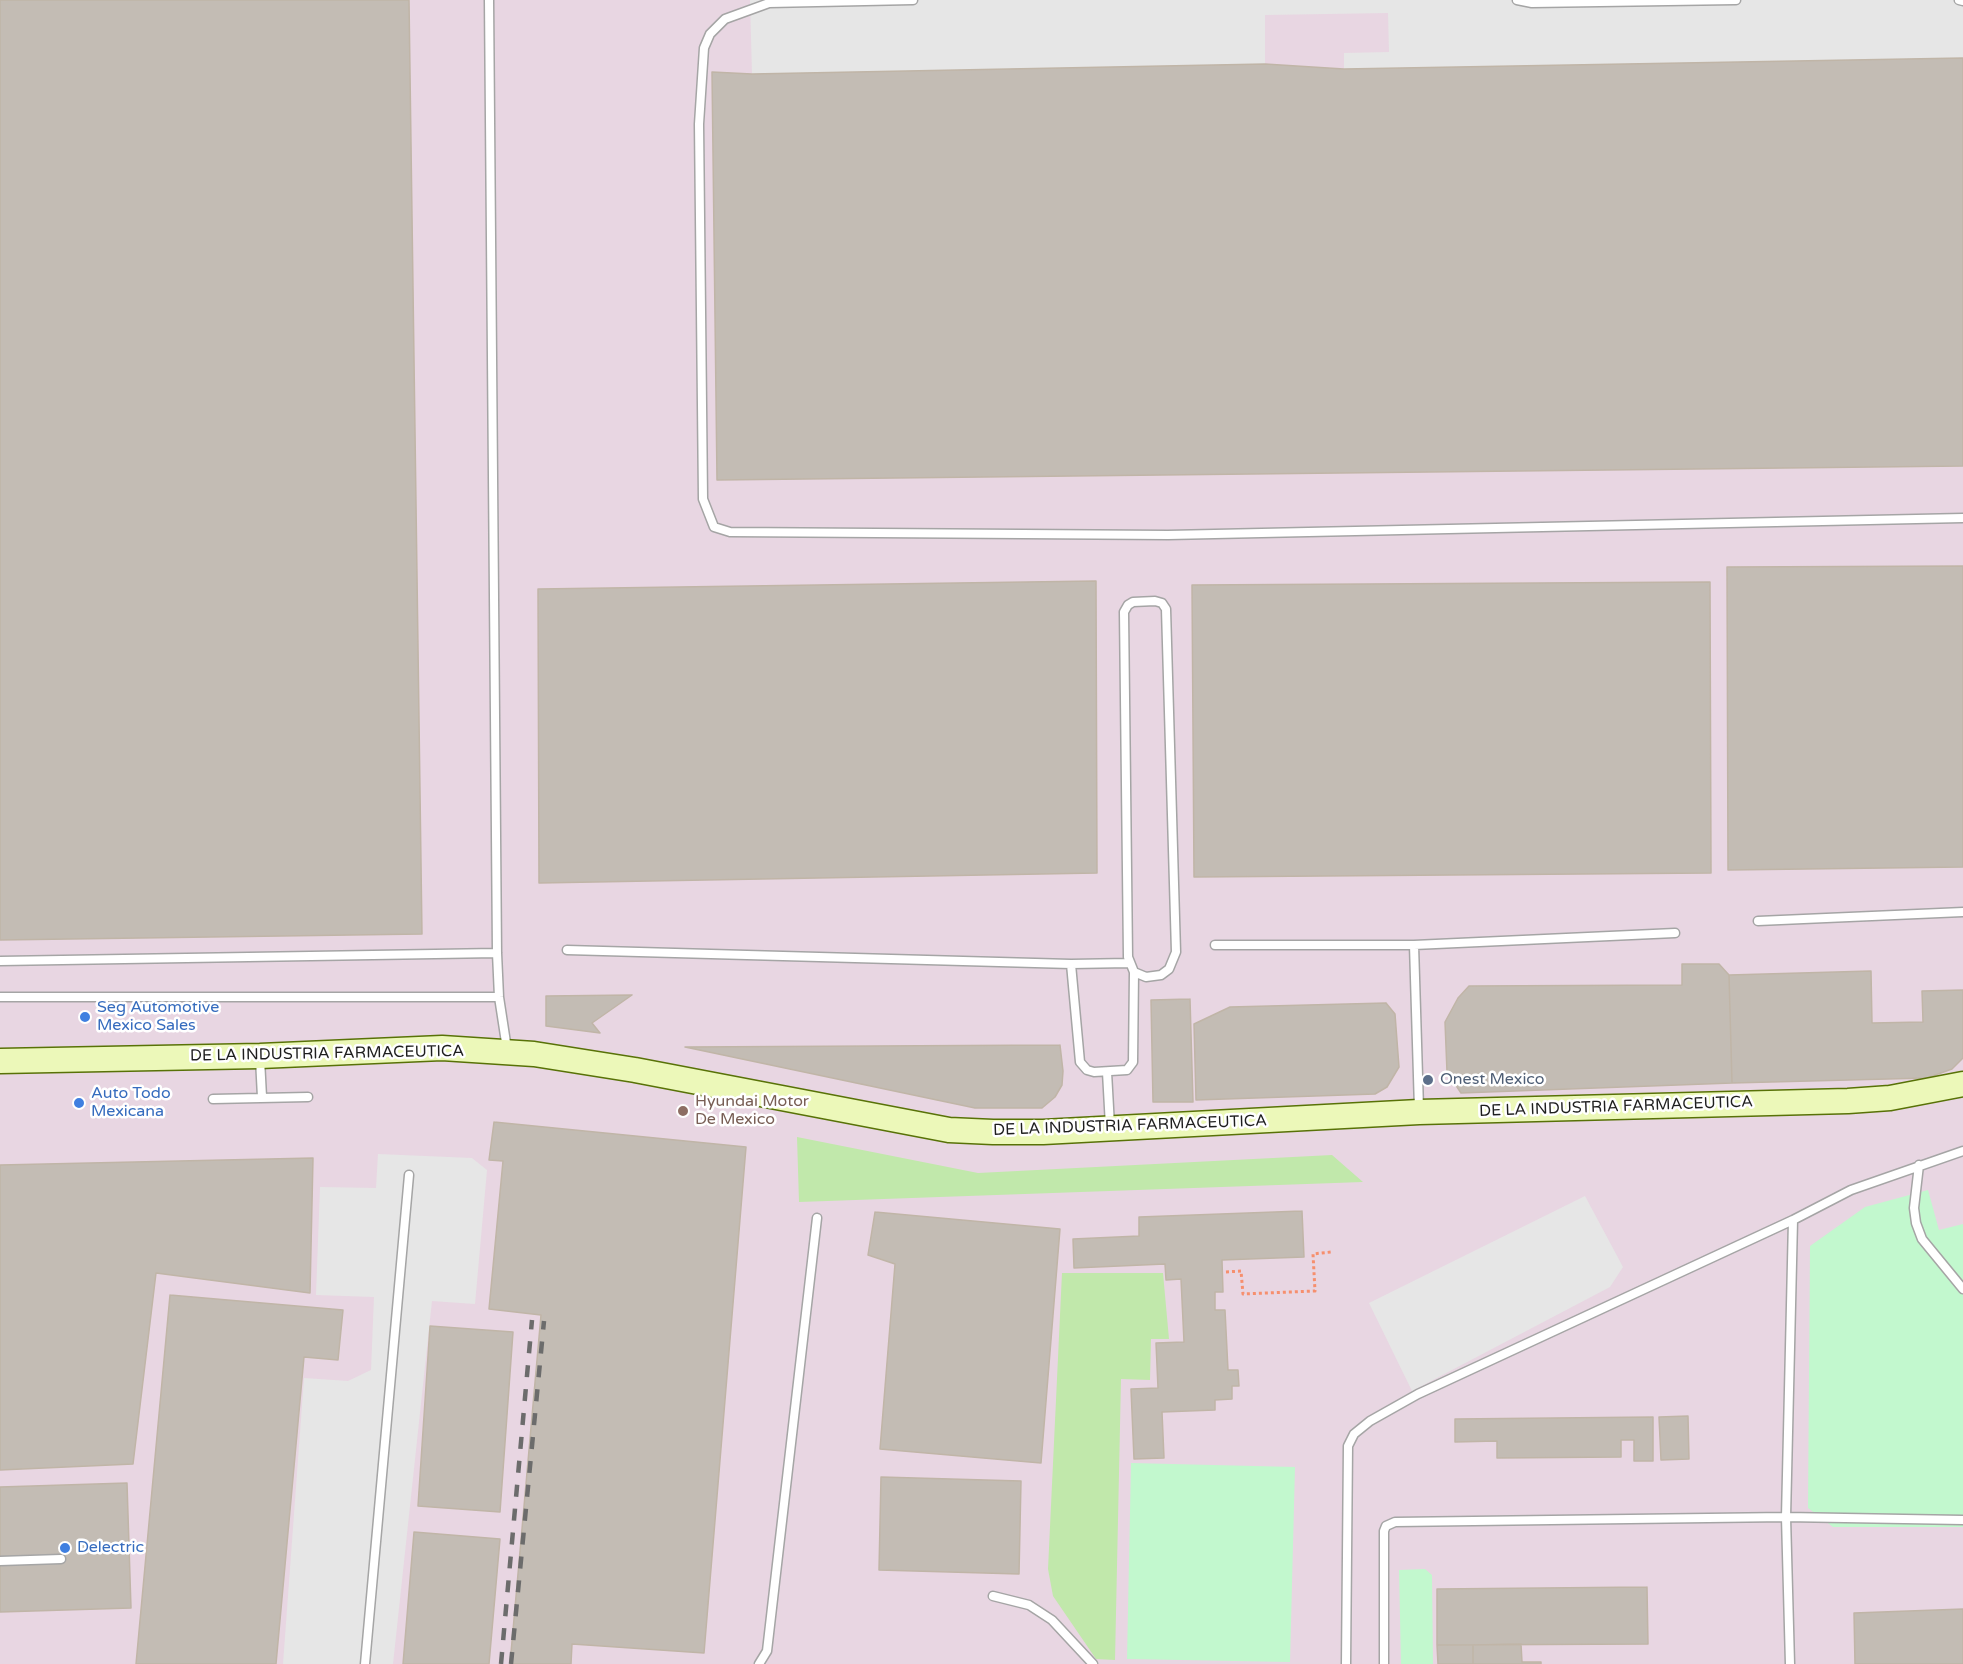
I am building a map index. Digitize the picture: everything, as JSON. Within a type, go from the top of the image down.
[{"type":"main road","name":"DE LA INDUSTRIA FARMACEUTICA","points":[[0,1061],[260,1056],[442,1048],[534,1054],[625,1068],[949,1130],[1043,1132],[1419,1112],[1848,1101],[1890,1098],[1953,1087]]},
{"type":"lane","points":[[489,0],[497,953],[499,997],[507,1054]]},
{"type":"lane","points":[[913,0],[769,3],[725,19],[710,34],[704,48],[699,124],[703,499],[714,527],[730,532],[1168,535],[1963,518]]},
{"type":"lane","points":[[1517,0],[1532,3],[1736,0]]},
{"type":"lane","points":[[1071,964],[1080,1062],[1087,1070],[1107,1072],[1127,1070],[1132,1066],[1134,972],[1129,963],[1124,612],[1132,602],[1155,601],[1162,603],[1166,609],[1176,952],[1169,969],[1161,975],[1146,976],[1134,972]]},
{"type":"lane","points":[[1758,921],[1963,912]]},
{"type":"lane","points":[[1215,945],[1414,945],[1675,933]]},
{"type":"lane","points":[[1414,945],[1419,1112]]},
{"type":"lane","points":[[567,950],[1071,964],[1129,963]]},
{"type":"lane","points":[[0,961],[497,953]]},
{"type":"lane","points":[[0,997],[499,997]]},
{"type":"lane","points":[[260,1056],[262,1097]]},
{"type":"lane","points":[[1107,1072],[1110,1128]]},
{"type":"lane","points":[[213,1099],[308,1097]]},
{"type":"lane","points":[[1346,1664],[1348,1446],[1354,1434],[1370,1421],[1418,1394],[1793,1220],[1851,1190],[1963,1150]]},
{"type":"lane","points":[[1919,1165],[1914,1208],[1916,1223],[1923,1239],[1963,1289]]},
{"type":"lane","points":[[365,1664],[409,1175]]},
{"type":"lane","points":[[759,1664],[767,1651],[817,1218]]},
{"type":"lane","points":[[1790,1664],[1786,1517],[1793,1220]]},
{"type":"lane","points":[[1384,1664],[1384,1531],[1391,1523],[1786,1517],[1963,1520]]},
{"type":"lane","points":[[0,1562],[61,1559]]},
{"type":"lane","points":[[993,1596],[1029,1605],[1052,1620],[1093,1664]]},
{"type":"path","points":[[1226,1272],[1241,1271],[1243,1294],[1315,1291],[1313,1254],[1331,1252]]},
{"type":"shaded area","points":[[0,0],[1963,0],[1963,1664],[0,1664]]},
{"type":"shaded area","points":[[750,0],[1963,0],[1963,58],[1344,69],[1344,53],[1389,52],[1388,13],[1265,15],[1265,64],[752,74]]},
{"type":"shaded area","points":[[378,1154],[472,1158],[487,1170],[475,1304],[432,1301],[393,1664],[283,1664],[304,1378],[348,1381],[371,1370],[374,1297],[316,1295],[320,1187],[376,1188]]},
{"type":"shaded area","points":[[1585,1196],[1623,1267],[1610,1287],[1412,1391],[1369,1303]]},
{"type":"green space","points":[[797,1137],[978,1173],[1332,1155],[1363,1182],[799,1202]]},
{"type":"green space","points":[[1928,1190],[1939,1230],[1963,1224],[1963,1527],[1833,1527],[1808,1508],[1810,1246],[1865,1207]]},
{"type":"green space","points":[[1062,1273],[1163,1273],[1169,1339],[1151,1339],[1150,1380],[1121,1379],[1115,1660],[1096,1659],[1053,1596],[1048,1569]]},
{"type":"green space","points":[[1131,1463],[1295,1467],[1290,1662],[1127,1659]]},
{"type":"green space","points":[[1425,1569],[1432,1575],[1433,1664],[1401,1664],[1399,1570]]},
{"type":"building","points":[[0,0],[409,0],[422,934],[0,940]]},
{"type":"building","points":[[1963,58],[1963,466],[717,480],[712,72],[752,74],[1265,64],[1344,69]]},
{"type":"building","points":[[1963,566],[1963,867],[1728,870],[1727,567]]},
{"type":"building","points":[[1096,581],[1097,873],[539,883],[538,589]]},
{"type":"building","points":[[1710,582],[1711,873],[1194,877],[1192,585]]},
{"type":"building","points":[[1682,964],[1719,964],[1729,975],[1732,1083],[1461,1093],[1447,1072],[1445,1022],[1458,998],[1469,986],[1682,985]]},
{"type":"building","points":[[1871,971],[1872,1023],[1923,1022],[1922,991],[1963,990],[1963,1058],[1952,1069],[1927,1078],[1732,1083],[1729,975]]},
{"type":"building","points":[[632,995],[592,1023],[600,1033],[546,1026],[546,996]]},
{"type":"building","points":[[1190,999],[1193,1102],[1153,1102],[1151,1000]]},
{"type":"building","points":[[1386,1003],[1395,1014],[1399,1067],[1387,1087],[1375,1094],[1196,1100],[1194,1024],[1230,1007]]},
{"type":"building","points":[[1060,1045],[1062,1085],[1055,1097],[1042,1108],[975,1108],[685,1047]]},
{"type":"building","points":[[494,1122],[746,1147],[704,1653],[572,1644],[571,1664],[510,1664],[541,1315],[489,1309],[503,1161],[489,1160]]},
{"type":"building","points":[[313,1158],[310,1293],[156,1273],[133,1464],[0,1470],[0,1165]]},
{"type":"building","points":[[1302,1211],[1304,1257],[1222,1260],[1223,1292],[1215,1292],[1215,1310],[1225,1310],[1228,1370],[1238,1370],[1239,1386],[1232,1386],[1232,1399],[1215,1400],[1215,1410],[1162,1412],[1164,1458],[1134,1459],[1131,1389],[1158,1388],[1156,1343],[1184,1342],[1181,1279],[1166,1280],[1165,1264],[1074,1268],[1073,1239],[1139,1236],[1139,1217]]},
{"type":"building","points":[[875,1212],[1060,1229],[1041,1463],[880,1449],[895,1264],[868,1255]]},
{"type":"building","points":[[170,1295],[343,1310],[338,1360],[304,1357],[276,1664],[136,1664]]},
{"type":"building","points":[[430,1326],[513,1332],[500,1512],[418,1506]]},
{"type":"building","points":[[1688,1416],[1689,1459],[1661,1460],[1659,1417]]},
{"type":"building","points":[[1653,1417],[1653,1461],[1634,1461],[1634,1440],[1621,1440],[1621,1457],[1497,1458],[1497,1441],[1455,1442],[1455,1419]]},
{"type":"building","points":[[881,1477],[1021,1481],[1019,1574],[879,1570]]},
{"type":"building","name":"Delectric","points":[[127,1483],[131,1608],[0,1612],[0,1487]]},
{"type":"building","points":[[414,1532],[500,1539],[489,1664],[403,1664]]},
{"type":"building","points":[[1647,1587],[1648,1644],[1437,1645],[1437,1589]]},
{"type":"building","points":[[1963,1609],[1963,1664],[1855,1664],[1854,1613]]},
{"type":"building","points":[[1521,1644],[1522,1662],[1541,1662],[1541,1664],[1473,1664],[1473,1645]]},
{"type":"building","points":[[1437,1645],[1473,1645],[1473,1664],[1438,1664]]},
{"type":"railway","points":[[501,1664],[532,1320]]},
{"type":"railway","points":[[511,1664],[544,1321]]},
{"type":"place","name":"Seg Automotive Mexico Sales","points":[[85,1017]]},
{"type":"place","name":"Onest Mexico","points":[[1428,1080]]},
{"type":"place","name":"Auto Todo Mexicana","points":[[79,1103]]},
{"type":"place","name":"Hyundai Motor De Mexico","points":[[683,1111]]},
{"type":"place","name":"Delectric","points":[[65,1548]]}]
